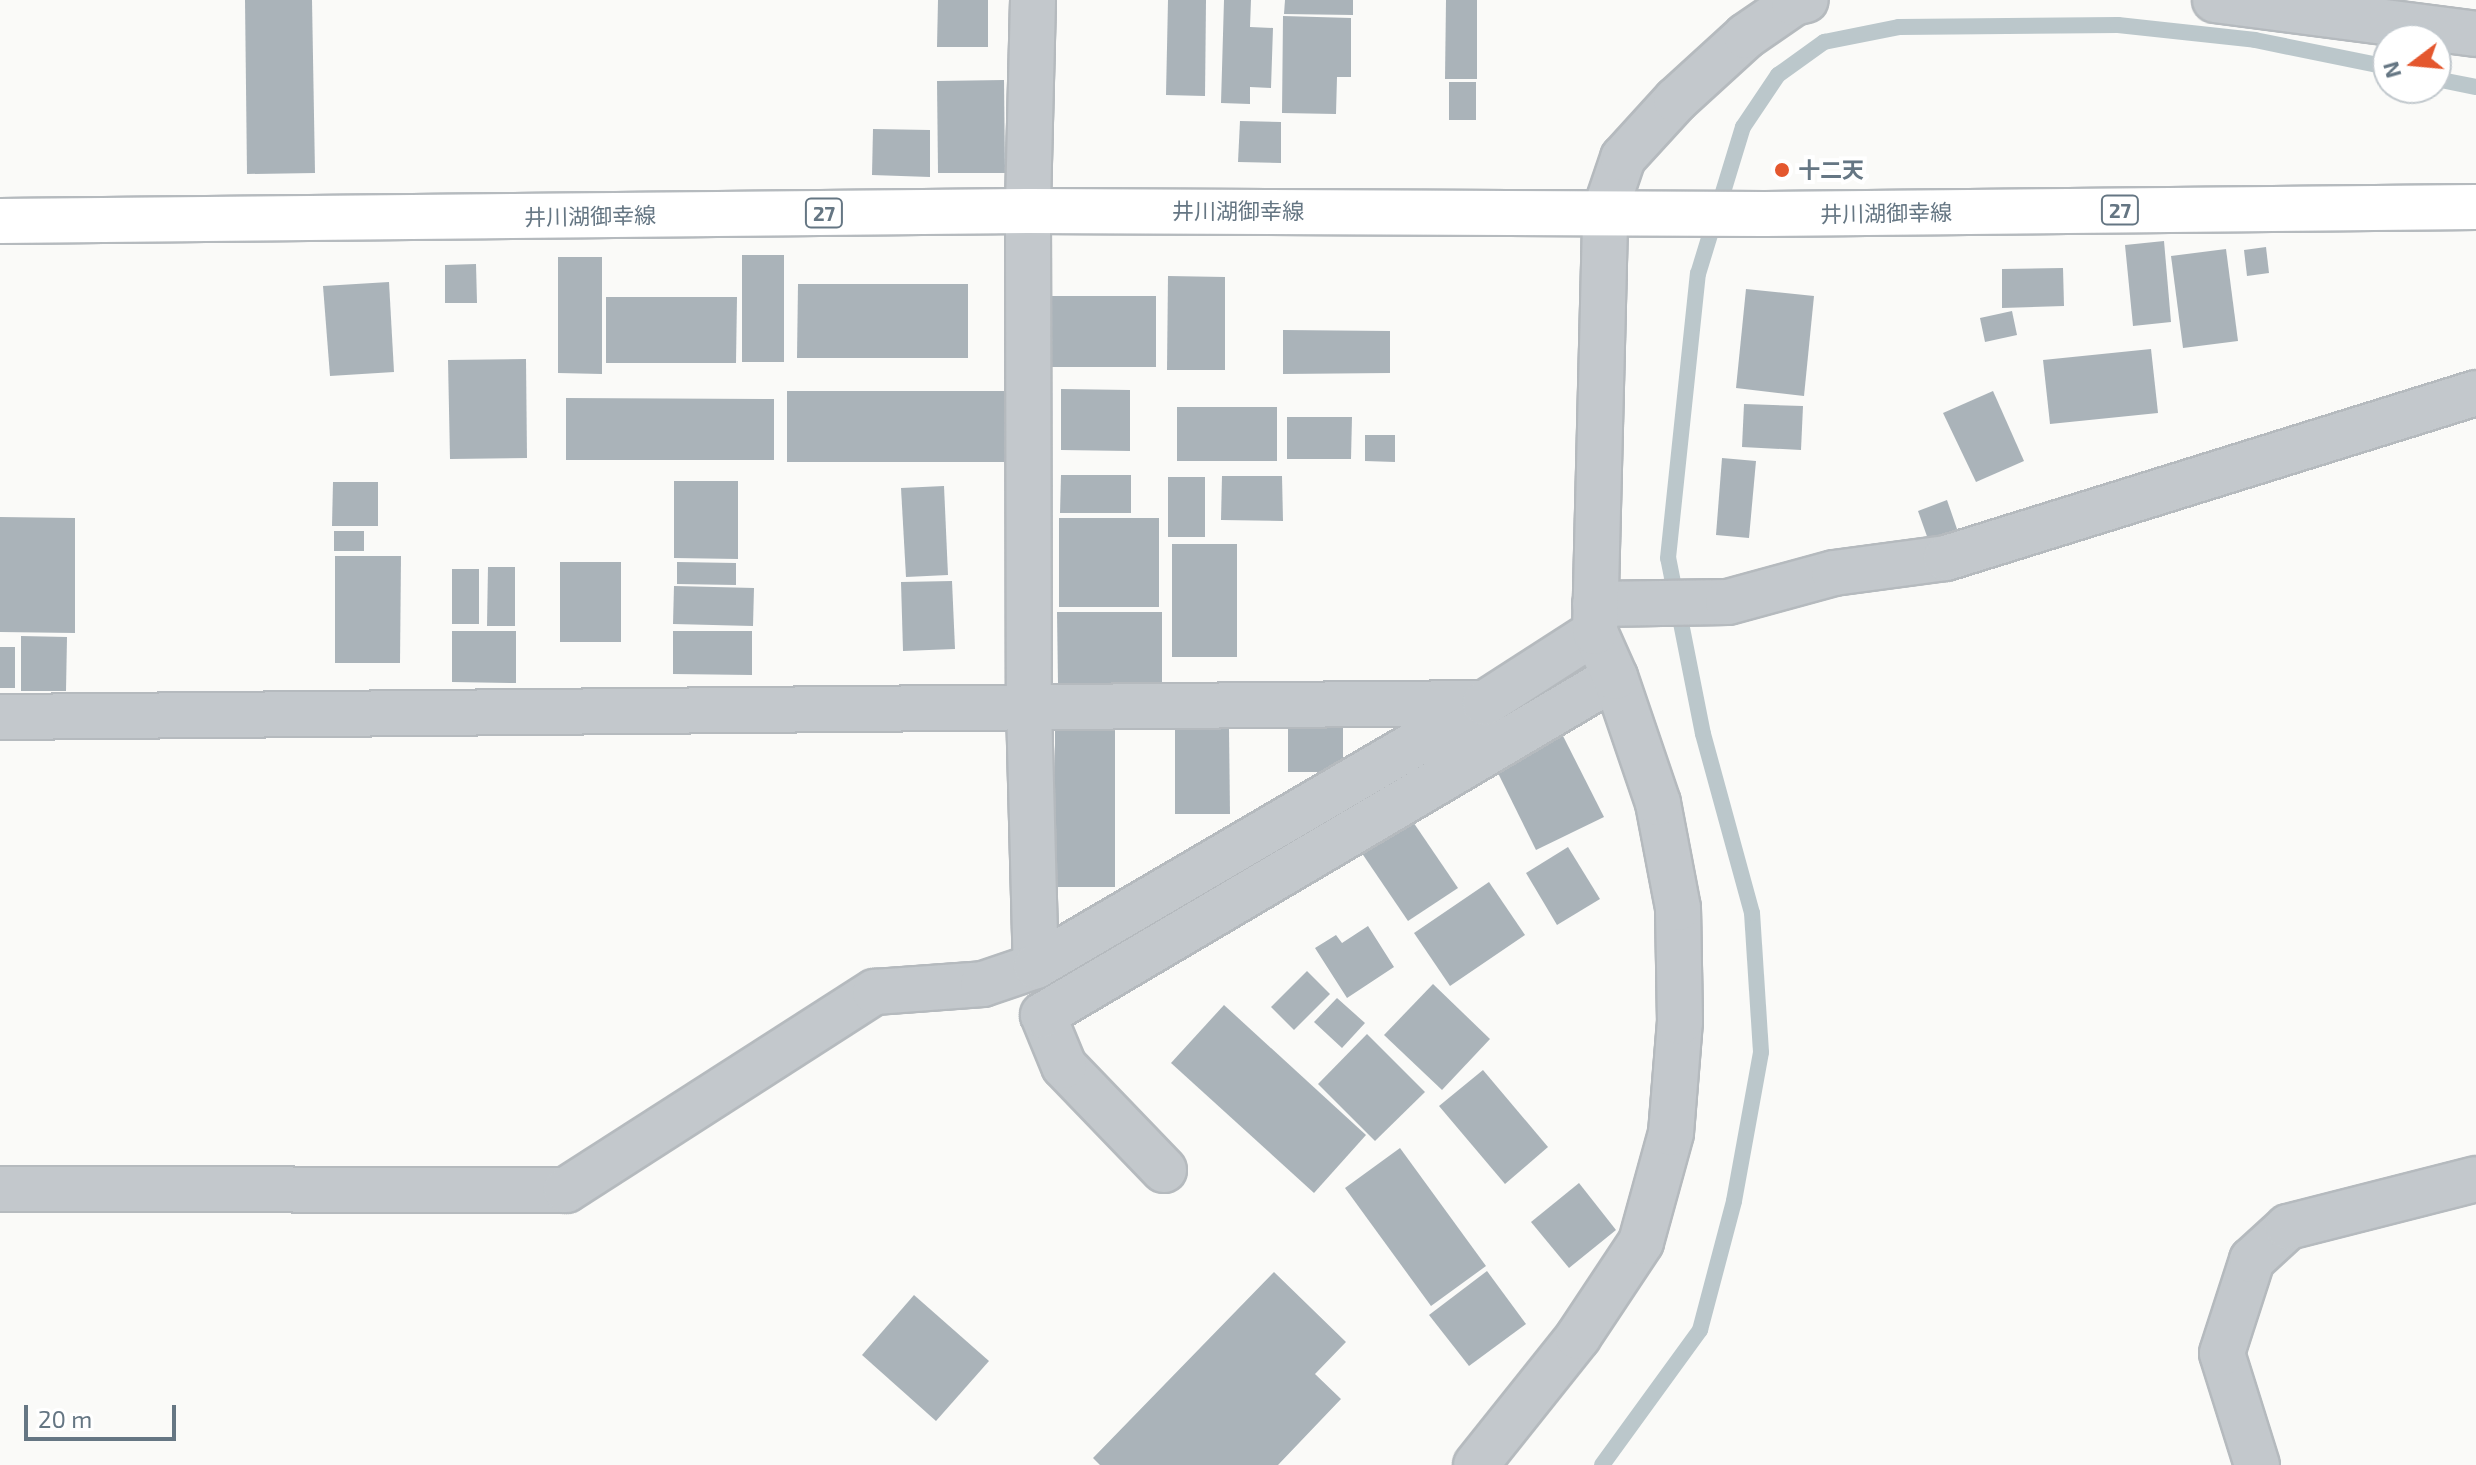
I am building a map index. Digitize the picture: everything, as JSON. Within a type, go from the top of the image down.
[{"type":"main road","name":"井川湖御幸線","points":[[0,221],[1028,211],[1765,214],[2476,207]]},
{"type":"street","points":[[1033,0],[1028,211],[1026,971],[1064,1066],[1164,1170]]},
{"type":"street","points":[[1476,1465],[1578,1337],[1641,1242],[1671,1133],[1680,1022],[1678,908],[1658,803],[1595,618],[1605,211],[1623,158],[1676,100],[1746,36],[1794,3],[1806,0]]},
{"type":"street","points":[[2215,0],[2476,34]]},
{"type":"street","points":[[0,1189],[566,1190],[875,992],[983,984],[1026,971],[1485,703],[1595,618],[1728,602],[1834,573],[1946,558],[2476,393]]},
{"type":"street","points":[[1043,1015],[1615,677]]},
{"type":"street","points":[[0,717],[1485,703]]},
{"type":"street","points":[[2257,1465],[2222,1353],[2252,1260],[2288,1227],[2476,1179]]},
{"type":"building","points":[[245,0],[312,0],[315,173],[247,174]]},
{"type":"building","points":[[938,0],[988,0],[988,47],[937,47]]},
{"type":"building","points":[[1168,0],[1206,0],[1205,96],[1166,95]]},
{"type":"building","points":[[1224,0],[1251,0],[1250,27],[1273,28],[1271,88],[1250,87],[1250,104],[1221,103]]},
{"type":"building","points":[[1285,0],[1353,0],[1353,15],[1284,14]]},
{"type":"building","points":[[1446,0],[1477,0],[1477,79],[1445,79]]},
{"type":"building","points":[[1283,16],[1351,18],[1351,77],[1337,77],[1336,114],[1282,113]]},
{"type":"building","points":[[1004,80],[1005,173],[938,173],[937,81]]},
{"type":"building","points":[[1449,82],[1476,82],[1476,120],[1449,120]]},
{"type":"building","points":[[1240,121],[1281,122],[1281,163],[1238,162]]},
{"type":"building","points":[[873,129],[930,130],[930,177],[872,175]]},
{"type":"building","points":[[2164,241],[2171,322],[2133,326],[2125,245]]},
{"type":"building","points":[[2266,247],[2269,273],[2247,276],[2244,250]]},
{"type":"building","points":[[2226,249],[2238,341],[2183,348],[2171,256]]},
{"type":"building","points":[[742,255],[784,255],[784,362],[742,362]]},
{"type":"building","points":[[558,257],[602,257],[602,374],[558,373]]},
{"type":"building","points":[[476,264],[477,303],[445,303],[445,265]]},
{"type":"building","points":[[2063,268],[2064,306],[2002,308],[2002,269]]},
{"type":"building","points":[[1168,276],[1225,277],[1225,370],[1167,370]]},
{"type":"building","points":[[389,282],[394,372],[330,376],[323,286]]},
{"type":"building","points":[[798,284],[968,284],[968,358],[797,358]]},
{"type":"building","points":[[1746,289],[1814,296],[1804,396],[1736,388]]},
{"type":"building","points":[[1051,296],[1156,296],[1156,367],[1051,367]]},
{"type":"building","points":[[606,297],[737,297],[736,363],[606,363]]},
{"type":"building","points":[[2012,311],[2017,335],[1985,342],[1980,318]]},
{"type":"building","points":[[1283,330],[1390,331],[1390,373],[1283,374]]},
{"type":"building","points":[[2151,349],[2158,413],[2050,424],[2043,360]]},
{"type":"building","points":[[526,359],[527,458],[450,459],[448,360]]},
{"type":"building","points":[[1061,389],[1130,390],[1130,451],[1061,450]]},
{"type":"building","points":[[787,391],[1006,391],[1006,462],[787,462]]},
{"type":"building","points":[[1993,391],[2024,461],[1976,482],[1943,413]]},
{"type":"building","points":[[566,398],[774,399],[774,460],[566,460]]},
{"type":"building","points":[[1744,404],[1803,406],[1801,450],[1742,447]]},
{"type":"building","points":[[1177,407],[1277,407],[1277,461],[1177,461]]},
{"type":"building","points":[[1287,417],[1352,417],[1351,459],[1287,459]]},
{"type":"building","points":[[1365,435],[1395,435],[1395,462],[1365,461]]},
{"type":"building","points":[[1722,458],[1756,461],[1749,538],[1716,535]]},
{"type":"building","points":[[1061,475],[1131,475],[1131,513],[1060,513]]},
{"type":"building","points":[[1222,476],[1282,476],[1283,521],[1221,520]]},
{"type":"building","points":[[1168,477],[1205,477],[1205,537],[1168,537]]},
{"type":"building","points":[[674,481],[738,481],[738,559],[674,558]]},
{"type":"building","points":[[333,482],[378,482],[378,526],[332,526]]},
{"type":"building","points":[[944,486],[948,575],[906,577],[901,488]]},
{"type":"building","points":[[1947,500],[1958,532],[1929,542],[1918,511]]},
{"type":"building","points":[[0,517],[75,518],[75,633],[0,632]]},
{"type":"building","points":[[1059,518],[1159,518],[1159,607],[1059,607]]},
{"type":"building","points":[[334,531],[364,531],[364,551],[334,551]]},
{"type":"building","points":[[1172,544],[1237,544],[1237,657],[1172,657]]},
{"type":"building","points":[[335,556],[401,556],[400,663],[335,663]]},
{"type":"building","points":[[560,562],[621,562],[621,642],[560,642]]},
{"type":"building","points":[[677,562],[736,563],[736,585],[677,584]]},
{"type":"building","points":[[488,567],[515,567],[515,626],[487,626]]},
{"type":"building","points":[[452,569],[479,569],[479,624],[452,624]]},
{"type":"building","points":[[952,581],[955,649],[903,651],[901,582]]},
{"type":"building","points":[[674,586],[754,588],[753,626],[673,624]]},
{"type":"building","points":[[1057,612],[1162,612],[1162,684],[1058,684]]},
{"type":"building","points":[[452,631],[516,631],[516,683],[452,682]]},
{"type":"building","points":[[673,631],[752,631],[752,675],[673,674]]},
{"type":"building","points":[[21,636],[67,637],[66,691],[21,691]]},
{"type":"building","points":[[0,647],[15,647],[15,688],[0,688]]},
{"type":"building","points":[[1288,720],[1343,720],[1343,772],[1288,772]]},
{"type":"building","points":[[1055,724],[1115,725],[1115,887],[1055,887]]},
{"type":"building","points":[[1175,729],[1229,729],[1230,814],[1175,814]]},
{"type":"building","points":[[1560,730],[1604,817],[1536,850],[1493,763]]},
{"type":"building","points":[[1407,813],[1458,888],[1408,921],[1357,846]]},
{"type":"building","points":[[1568,847],[1600,899],[1557,925],[1526,873]]},
{"type":"building","points":[[1489,882],[1525,935],[1450,986],[1414,933]]},
{"type":"building","points":[[1368,926],[1394,967],[1347,998],[1315,948],[1336,935],[1342,943]]},
{"type":"building","points":[[1307,971],[1330,994],[1294,1030],[1271,1007]]},
{"type":"building","points":[[1433,984],[1490,1039],[1442,1090],[1384,1035]]},
{"type":"building","points":[[1337,998],[1365,1023],[1342,1048],[1314,1022]]},
{"type":"building","points":[[1224,1005],[1366,1135],[1314,1193],[1171,1063]]},
{"type":"building","points":[[1367,1034],[1425,1092],[1375,1141],[1318,1084]]},
{"type":"building","points":[[1483,1070],[1548,1147],[1505,1184],[1439,1106]]},
{"type":"building","points":[[1400,1148],[1486,1266],[1431,1306],[1345,1188]]},
{"type":"building","points":[[1579,1183],[1616,1230],[1569,1268],[1531,1222]]},
{"type":"building","points":[[1487,1271],[1526,1324],[1469,1366],[1429,1315]]},
{"type":"building","points":[[1274,1272],[1346,1342],[1315,1374],[1341,1399],[1278,1465],[1100,1465],[1093,1458]]},
{"type":"building","points":[[914,1295],[989,1361],[936,1421],[862,1355]]},
{"type":"waterway","points":[[1602,1465],[1700,1330],[1734,1201],[1761,1052],[1752,913],[1703,734],[1668,558],[1698,274],[1743,127],[1778,75],[1824,42],[1899,27],[2118,25],[2255,40],[2372,64]]},
{"type":"waterway","points":[[2452,82],[2476,87]]},
{"type":"place","name":"十二天","points":[[1782,170]]}]
